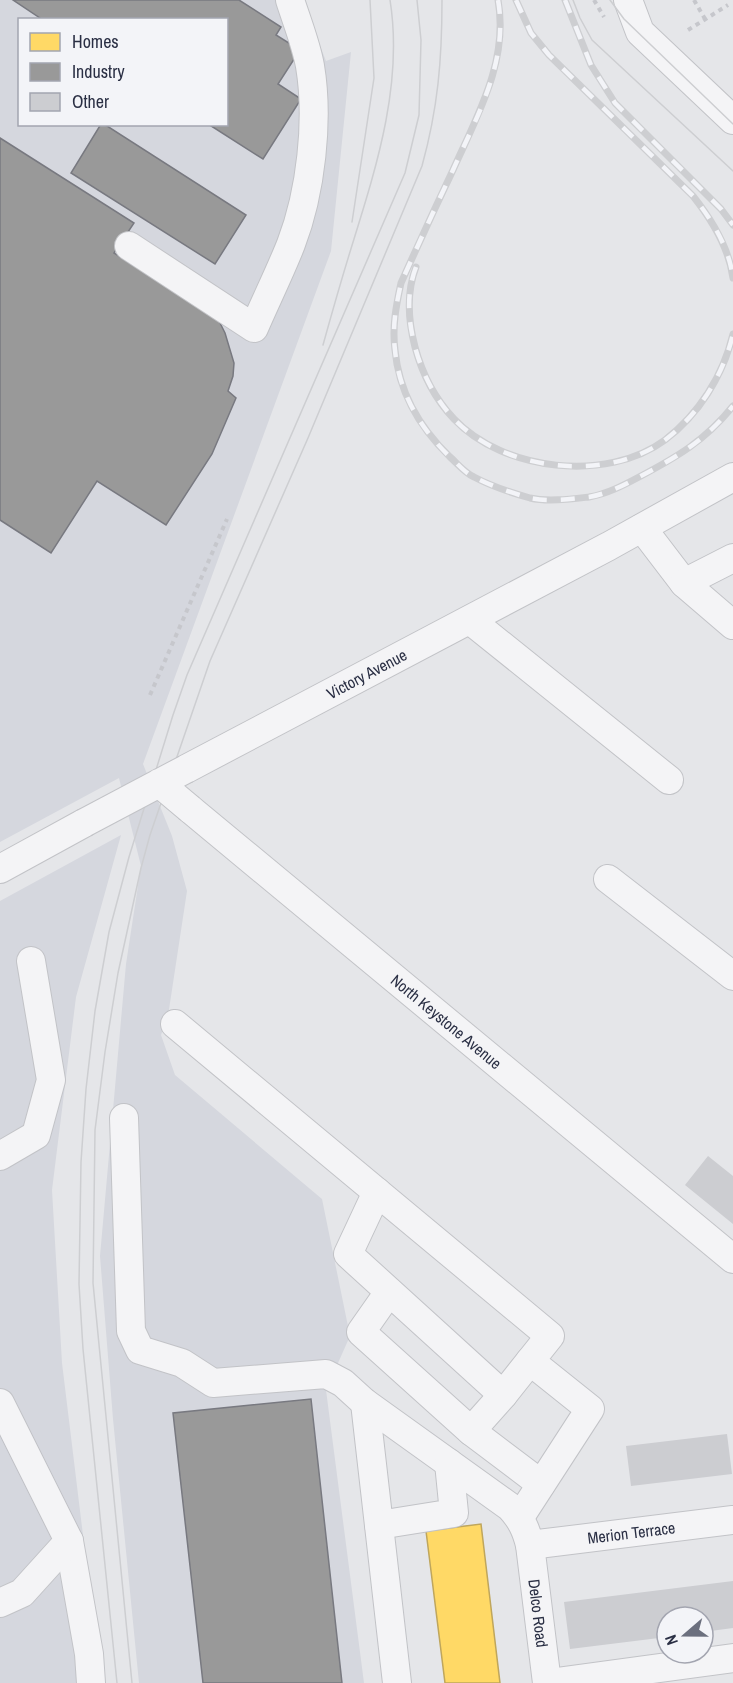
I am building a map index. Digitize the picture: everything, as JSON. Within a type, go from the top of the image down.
[{"type":"street","points":[[129,246],[254,328],[292,242],[302,206],[312,146],[313,96],[310,68],[290,0]]},
{"type":"street","points":[[629,1],[652,19],[733,100]]},
{"type":"street","points":[[629,1],[640,32],[733,120]]},
{"type":"street","name":"Victory Avenue","points":[[0,869],[470,620],[733,477]]},
{"type":"street","points":[[642,528],[684,583],[733,625]]},
{"type":"street","points":[[684,583],[733,558]]},
{"type":"street","points":[[470,620],[669,780]]},
{"type":"street","name":"North Keystone Avenue","points":[[159,783],[733,1259]]},
{"type":"street","points":[[608,879],[733,976]]},
{"type":"street","points":[[0,1156],[36,1135],[51,1080],[31,962]]},
{"type":"street","points":[[175,1024],[550,1336],[504,1395],[471,1431]]},
{"type":"street","points":[[124,1118],[131,1331],[140,1350],[182,1362],[213,1383],[326,1374],[343,1383],[365,1403],[510,1507],[520,1517],[590,1409],[530,1361]]},
{"type":"street","points":[[377,1192],[348,1254],[504,1395]]},
{"type":"street","points":[[389,1292],[361,1332],[471,1431],[541,1484]]},
{"type":"street","points":[[0,1403],[69,1541],[91,1683]]},
{"type":"street","points":[[365,1403],[397,1683]]},
{"type":"street","points":[[379,1526],[454,1513],[449,1463]]},
{"type":"street","name":"Delco Road","points":[[520,1517],[531,1545],[548,1683]]},
{"type":"street","name":"Merion Terrace","points":[[531,1545],[733,1520]]},
{"type":"street","points":[[0,1603],[22,1593],[69,1541]]},
{"type":"street","points":[[548,1683],[733,1659]]},
{"type":"path","points":[[694,0],[705,20]]},
{"type":"path","points":[[688,30],[728,5]]},
{"type":"path","points":[[150,695],[227,519]]},
{"type":"shaded area","points":[[0,0],[302,0],[326,61],[351,52],[331,251],[143,764],[172,836],[187,891],[168,1016],[161,1035],[175,1075],[322,1199],[350,1336],[326,1390],[364,1683],[139,1683],[113,1419],[100,1256],[126,964],[141,866],[119,778],[0,842]]},
{"type":"shaded area","points":[[121,835],[76,997],[52,1190],[62,1363],[101,1683],[0,1683],[0,901]]},
{"type":"building: Homes","points":[[481,1524],[500,1683],[445,1683],[426,1531]]},
{"type":"building: Industry","points":[[13,0],[239,0],[281,27],[276,35],[300,50],[278,84],[301,99],[263,159],[211,126],[228,126],[228,18],[40,18]]},
{"type":"building: Industry","points":[[100,126],[107,126],[246,215],[215,264],[71,173]]},
{"type":"building: Industry","points":[[0,138],[134,223],[114,253],[219,321],[225,333],[234,363],[228,391],[236,398],[212,454],[166,525],[97,481],[51,553],[0,520]]},
{"type":"building: Industry","points":[[311,1399],[342,1683],[203,1683],[173,1413]]},
{"type":"building: Other","points":[[708,1156],[733,1176],[733,1224],[685,1185]]},
{"type":"building: Other","points":[[727,1434],[732,1474],[631,1486],[626,1446]]},
{"type":"building: Other","points":[[733,1581],[733,1628],[715,1630],[715,1605],[655,1605],[655,1638],[570,1649],[564,1602]]},
{"type":"tram line","points":[[352,222],[374,78],[370,0]]},
{"type":"tram line","points":[[323,345],[372,181],[386,121],[393,61],[390,0]]},
{"type":"tram line","points":[[117,1683],[83,1349],[79,1284],[81,1162],[86,1089],[95,1011],[109,932],[129,857],[187,675],[405,173],[419,115],[421,40],[417,0]]},
{"type":"tram line","points":[[132,1683],[93,1283],[95,1130],[118,973],[150,835],[210,661],[308,438],[422,166],[438,84],[442,0]]},
{"type":"tram line","points":[[573,0],[592,40],[733,171]]},
{"type":"tram line","points":[[610,0],[624,19],[733,124]]},
{"type":"railway","points":[[498,0],[499,45],[489,88],[401,283],[396,308],[394,341],[397,366],[406,395],[420,422],[439,446],[471,475],[523,496],[552,500],[575,499],[596,496],[615,489],[666,462],[690,447],[712,429],[733,406]]},
{"type":"railway","points":[[516,0],[531,33],[549,55],[693,196],[719,234],[728,255],[733,278]]},
{"type":"railway","points":[[565,0],[591,65],[615,103],[721,209],[733,225]]},
{"type":"railway","points":[[416,267],[409,297],[411,327],[421,366],[435,394],[454,419],[475,437],[499,450],[527,460],[556,465],[586,466],[614,462],[641,454],[665,440],[689,418],[708,393],[723,365],[733,334]]}]
